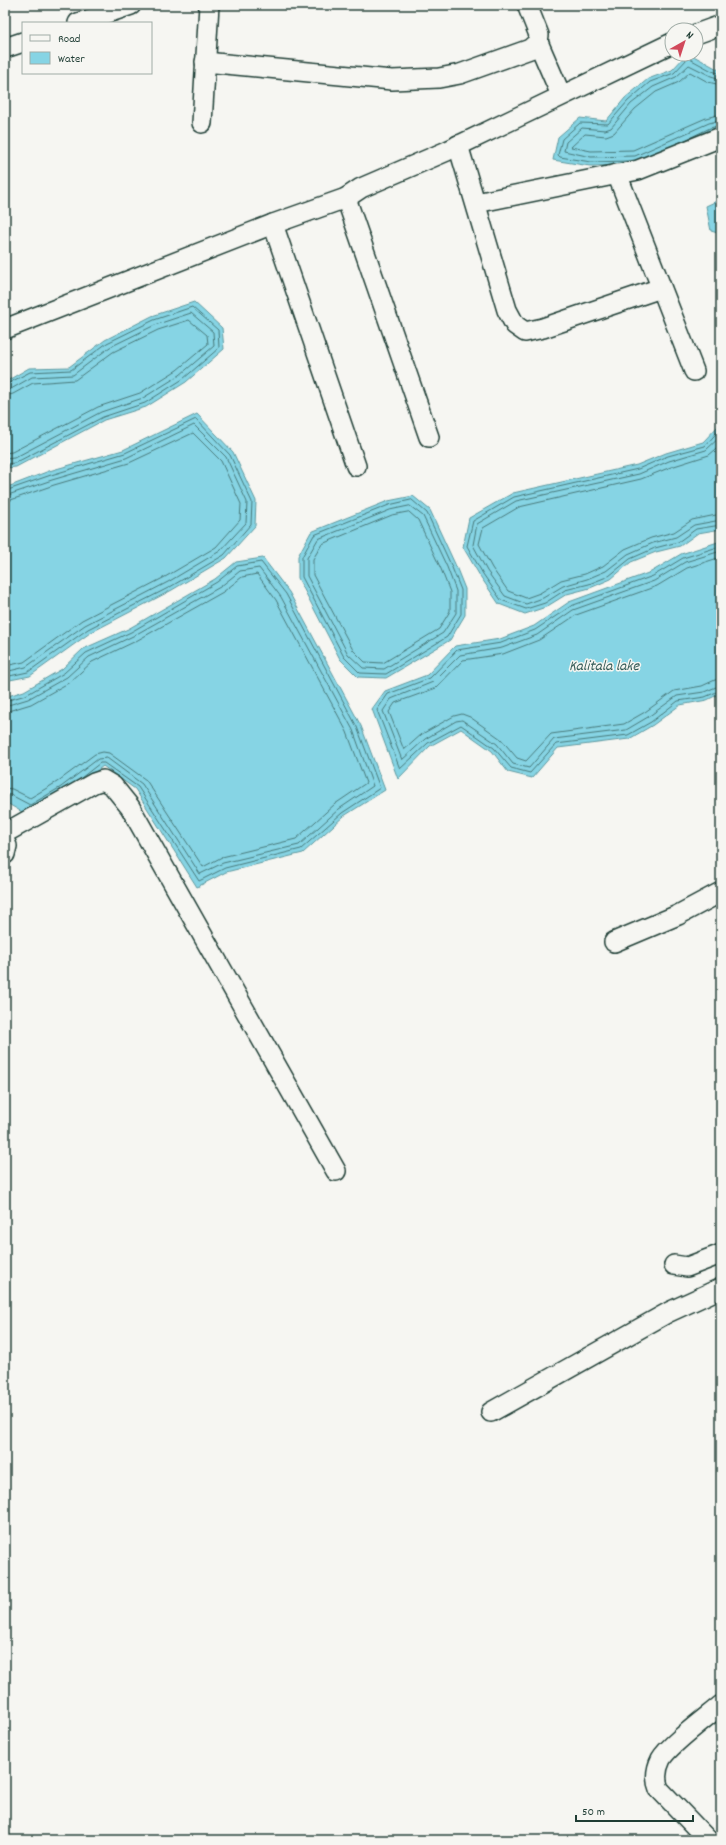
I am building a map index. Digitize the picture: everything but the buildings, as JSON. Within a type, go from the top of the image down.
[{"type":"street","points":[[81,22],[131,5]]},
{"type":"street","points":[[202,123],[209,5]]},
{"type":"street","points":[[526,5],[538,35],[538,42],[561,95]]},
{"type":"street","points":[[704,31],[721,25]]},
{"type":"street","points":[[5,48],[22,42]]},
{"type":"street","points":[[205,62],[392,80],[423,79],[460,74],[530,49],[538,42]]},
{"type":"street","points":[[5,329],[273,224],[346,198],[361,188],[458,145],[664,47]]},
{"type":"street","points":[[476,203],[638,170],[721,136]]},
{"type":"street","points":[[458,145],[507,310],[515,325],[525,332],[543,328],[661,288]]},
{"type":"street","points":[[617,174],[694,371]]},
{"type":"street","points":[[346,198],[429,437]]},
{"type":"street","points":[[273,224],[356,466]]},
{"type":"street","points":[[5,834],[94,783],[103,780],[113,786],[130,806],[336,1171]]},
{"type":"street","points":[[5,842],[7,846],[5,854]]},
{"type":"street","points":[[614,942],[678,915],[721,892]]},
{"type":"street","points":[[674,1265],[687,1267],[721,1254]]},
{"type":"street","points":[[492,1412],[669,1312],[721,1288]]},
{"type":"street","points":[[708,1840],[659,1789],[657,1783],[657,1771],[661,1759],[669,1749],[721,1704]]},
{"type":"water","points":[[680,62],[704,62],[721,71],[721,128],[637,165],[590,166],[553,160],[558,137],[580,118],[606,121],[625,98],[648,79],[672,70]]},
{"type":"water","points":[[721,199],[721,234],[711,231],[706,206]]},
{"type":"water","points":[[194,302],[222,328],[224,349],[186,382],[146,407],[104,420],[16,467],[5,468],[5,382],[29,368],[69,367],[105,340],[152,316]]},
{"type":"water","points":[[197,414],[233,452],[256,501],[255,526],[226,558],[172,590],[90,633],[30,676],[5,681],[5,488],[49,471],[123,450]]},
{"type":"water","points":[[721,423],[721,529],[698,533],[680,546],[656,552],[631,562],[611,579],[590,588],[567,594],[546,607],[525,614],[499,604],[463,547],[469,518],[513,493],[637,465],[666,453],[703,442]]},
{"type":"water","points":[[413,496],[430,510],[455,564],[465,589],[465,615],[450,640],[386,678],[358,677],[340,659],[298,578],[298,556],[311,532],[388,501]]},
{"type":"water","name":"Kalitala lake","points":[[721,541],[721,693],[707,700],[680,705],[653,725],[629,739],[558,748],[532,778],[508,772],[492,751],[461,729],[430,746],[398,779],[372,709],[385,691],[427,675],[455,646],[500,639],[534,626],[569,602],[651,572],[681,554]]},
{"type":"water","points":[[263,558],[289,592],[361,726],[385,790],[344,816],[303,853],[226,872],[197,887],[135,789],[103,766],[66,795],[29,816],[5,802],[5,697],[24,691],[62,669],[83,649],[128,629],[215,579],[236,562]]}]
